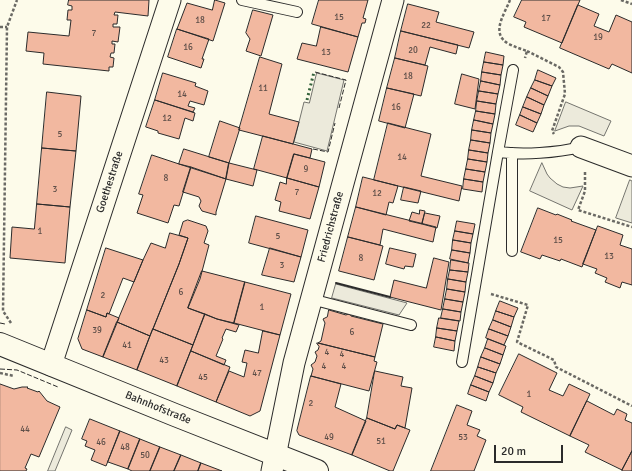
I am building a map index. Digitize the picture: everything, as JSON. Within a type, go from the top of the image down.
[{"type":"main road","name":"Bahnhofstraße","points":[[0,344],[274,463],[317,471]]},
{"type":"street","name":"Goethestraße","points":[[50,365],[170,0]]},
{"type":"street","name":"Friedrichstraße","points":[[274,463],[294,363],[393,0]]},
{"type":"street","points":[[573,149],[632,166]]},
{"type":"lane","points":[[242,0],[297,12]]},
{"type":"lane","points":[[462,362],[513,70]]},
{"type":"lane","points":[[498,152],[512,154],[573,149]]},
{"type":"lane","points":[[512,154],[512,251]]},
{"type":"lane","points":[[312,299],[411,325]]},
{"type":"path","points":[[11,324],[3,311],[7,26],[17,0]]},
{"type":"path","points":[[510,0],[499,28],[500,36],[508,44],[527,51],[559,67],[563,72],[565,94],[552,131],[573,149],[586,175],[585,191],[578,210],[632,227]]},
{"type":"path","points":[[621,0],[632,4]]},
{"type":"path","points":[[0,26],[7,26]]},
{"type":"path","points":[[513,70],[524,62],[527,51]]},
{"type":"path","points":[[475,289],[528,305],[517,342],[554,360],[556,367],[632,406]]},
{"type":"shaded area","points":[[317,73],[344,80],[327,151],[294,142],[304,102],[309,103]]},
{"type":"shaded area","points":[[566,102],[611,121],[604,136],[579,126],[569,126],[555,131]]},
{"type":"shaded area","points":[[542,163],[547,174],[557,184],[570,188],[583,186],[572,210],[530,191]]},
{"type":"shaded area","points":[[630,180],[632,181],[632,223],[616,218]]},
{"type":"shaded area","points":[[336,284],[407,303],[399,315],[332,298]]},
{"type":"shaded area","points":[[66,427],[72,430],[55,471],[48,471]]},
{"type":"building","points":[[69,0],[149,0],[148,16],[115,12],[114,15],[118,15],[117,24],[113,24],[113,27],[120,27],[118,42],[112,41],[112,44],[115,44],[114,53],[111,53],[110,57],[114,58],[113,67],[109,67],[109,71],[43,64],[44,53],[26,51],[28,32],[69,36],[71,20],[67,20],[68,10],[72,10],[72,6],[68,5]]},
{"type":"building","points":[[215,0],[225,3],[213,41],[177,29],[187,3],[212,10]]},
{"type":"building","points":[[319,0],[368,0],[363,18],[366,19],[365,23],[362,23],[358,37],[312,24]]},
{"type":"building","points":[[522,0],[580,0],[562,43],[524,27],[526,22],[514,17]]},
{"type":"building","points":[[408,4],[439,12],[436,22],[474,32],[469,48],[401,31]]},
{"type":"building","points":[[578,5],[599,14],[594,26],[609,32],[616,15],[632,22],[632,73],[612,64],[609,69],[560,48]]},
{"type":"building","points":[[253,10],[273,15],[261,56],[246,51],[250,39],[246,33]]},
{"type":"building","points":[[321,27],[358,37],[348,72],[297,59],[302,43],[316,46]]},
{"type":"building","points":[[177,29],[209,39],[202,59],[204,59],[201,68],[168,57]]},
{"type":"building","points":[[401,31],[458,45],[456,54],[430,47],[425,65],[395,58]]},
{"type":"building","points":[[486,52],[504,56],[503,65],[484,62]]},
{"type":"building","points":[[260,57],[282,64],[269,114],[299,122],[293,144],[239,130]]},
{"type":"building","points":[[395,58],[428,66],[421,96],[387,88]]},
{"type":"building","points":[[484,62],[503,65],[501,75],[482,72]]},
{"type":"building","points":[[538,70],[556,78],[552,86],[535,80]]},
{"type":"building","points":[[482,72],[501,75],[500,85],[481,81]]},
{"type":"building","points":[[163,73],[196,83],[195,86],[208,91],[204,105],[190,101],[188,106],[195,108],[193,112],[155,100]]},
{"type":"building","points":[[462,74],[479,79],[475,109],[455,104]]},
{"type":"building","points":[[535,80],[552,86],[548,96],[531,88]]},
{"type":"building","points":[[481,81],[500,85],[498,94],[479,91]]},
{"type":"building","points":[[387,88],[414,94],[405,128],[379,121]]},
{"type":"building","points":[[531,88],[548,96],[544,105],[527,97]]},
{"type":"building","points":[[479,91],[498,94],[496,104],[477,101]]},
{"type":"building","points":[[47,92],[81,96],[76,151],[42,148]]},
{"type":"building","points":[[527,97],[544,105],[541,114],[523,107]]},
{"type":"building","points":[[155,100],[195,113],[193,121],[185,118],[179,139],[158,133],[158,131],[146,127]]},
{"type":"building","points":[[477,101],[496,104],[495,114],[476,111]]},
{"type":"building","points":[[523,107],[541,114],[537,123],[520,115]]},
{"type":"building","points":[[476,111],[495,114],[493,124],[474,120]]},
{"type":"building","points":[[520,115],[537,123],[533,132],[516,125]]},
{"type":"building","points":[[474,120],[493,124],[491,133],[472,130]]},
{"type":"building","points":[[220,121],[240,128],[229,163],[209,157]]},
{"type":"building","points":[[388,123],[431,134],[421,176],[462,186],[459,201],[374,180]]},
{"type":"building","points":[[472,130],[491,133],[490,143],[471,140]]},
{"type":"building","points":[[263,136],[312,149],[310,158],[294,154],[287,178],[254,169]]},
{"type":"building","points":[[471,140],[490,143],[488,153],[469,150]]},
{"type":"building","points":[[42,148],[76,151],[70,207],[37,204]]},
{"type":"building","points":[[184,149],[229,163],[226,179],[179,164]]},
{"type":"building","points":[[469,150],[488,153],[487,162],[468,159]]},
{"type":"building","points":[[294,154],[325,162],[319,187],[287,178]]},
{"type":"building","points":[[152,155],[191,167],[179,206],[174,205],[168,223],[137,213],[143,195],[139,194]]},
{"type":"building","points":[[468,159],[487,162],[485,172],[466,169]]},
{"type":"building","points":[[229,163],[257,170],[253,186],[226,179]]},
{"type":"building","points":[[191,167],[226,179],[216,215],[202,211],[199,206],[201,201],[199,197],[183,192]]},
{"type":"building","points":[[466,169],[485,172],[483,182],[464,179]]},
{"type":"building","points":[[363,177],[398,186],[393,203],[389,202],[386,215],[356,207]]},
{"type":"building","points":[[287,178],[319,187],[310,219],[279,211],[281,202],[275,200],[280,182],[286,184]]},
{"type":"building","points":[[464,179],[483,182],[482,192],[463,189]]},
{"type":"building","points":[[404,187],[421,191],[418,203],[401,200]]},
{"type":"building","points":[[37,204],[70,207],[65,263],[10,258],[12,227],[34,229]]},
{"type":"building","points":[[356,207],[436,227],[433,242],[383,229],[380,245],[348,237]]},
{"type":"building","points":[[538,208],[596,230],[582,267],[561,259],[560,261],[542,255],[540,259],[521,252]]},
{"type":"building","points":[[420,210],[425,211],[422,224],[409,221],[412,212],[419,214]]},
{"type":"building","points":[[425,213],[440,216],[437,228],[422,224]]},
{"type":"building","points":[[256,216],[308,230],[301,257],[249,243]]},
{"type":"building","points":[[188,220],[206,226],[208,231],[204,243],[209,245],[200,279],[188,308],[205,314],[193,345],[153,329],[188,238],[179,235],[183,222]]},
{"type":"building","points":[[457,221],[475,224],[473,234],[455,231]]},
{"type":"building","points":[[598,226],[623,235],[620,245],[632,249],[632,285],[622,282],[620,288],[605,282],[607,278],[595,273],[597,269],[583,264]]},
{"type":"building","points":[[455,231],[473,234],[471,243],[453,240]]},
{"type":"building","points":[[170,233],[188,238],[150,336],[117,322],[151,243],[165,248]]},
{"type":"building","points":[[348,237],[383,246],[374,280],[339,271]]},
{"type":"building","points":[[453,240],[471,243],[470,253],[452,250]]},
{"type":"building","points":[[106,248],[143,260],[134,282],[123,278],[109,314],[107,313],[106,317],[87,310]]},
{"type":"building","points":[[270,248],[301,257],[294,282],[262,275]]},
{"type":"building","points":[[390,248],[416,254],[413,267],[405,266],[404,269],[386,264]]},
{"type":"building","points":[[452,250],[470,253],[468,263],[450,259]]},
{"type":"building","points":[[434,258],[449,262],[441,310],[390,297],[394,280],[426,288]]},
{"type":"building","points":[[451,260],[469,263],[468,272],[450,270]]},
{"type":"building","points":[[450,270],[468,272],[466,282],[448,279]]},
{"type":"building","points":[[202,271],[245,282],[234,323],[217,319],[188,308]]},
{"type":"building","points":[[448,279],[466,282],[465,292],[447,289]]},
{"type":"building","points":[[245,282],[291,294],[280,335],[234,323]]},
{"type":"building","points":[[447,289],[465,292],[463,302],[445,299]]},
{"type":"building","points":[[445,299],[463,302],[461,312],[443,309]]},
{"type":"building","points":[[500,301],[518,308],[514,317],[496,311]]},
{"type":"building","points":[[443,309],[461,312],[460,321],[441,318]]},
{"type":"building","points":[[87,310],[106,317],[107,313],[119,318],[103,357],[82,349],[78,339]]},
{"type":"building","points":[[329,310],[346,315],[350,313],[351,316],[383,324],[375,357],[318,343],[321,341],[325,323],[323,319],[327,317]]},
{"type":"building","points":[[496,311],[514,317],[511,327],[493,320]]},
{"type":"building","points":[[205,314],[239,325],[236,332],[226,329],[222,338],[223,339],[216,356],[226,360],[224,365],[191,351]]},
{"type":"building","points":[[439,318],[459,321],[457,331],[437,328]]},
{"type":"building","points":[[493,320],[511,327],[508,336],[489,329]]},
{"type":"building","points":[[117,322],[150,336],[137,370],[103,357]]},
{"type":"building","points":[[437,328],[457,331],[455,341],[436,337]]},
{"type":"building","points":[[153,329],[193,345],[177,386],[137,370]]},
{"type":"building","points":[[489,329],[508,336],[504,345],[486,338]]},
{"type":"building","points":[[263,331],[280,335],[260,411],[250,416],[216,402],[229,371],[244,377],[247,363],[242,362],[245,350],[258,353]]},
{"type":"building","points":[[436,337],[455,341],[454,351],[434,347]]},
{"type":"building","points":[[488,339],[506,346],[503,355],[485,348]]},
{"type":"building","points":[[317,343],[375,357],[374,361],[377,362],[369,391],[311,376],[313,369],[311,365],[315,362],[317,356],[315,352],[319,347]]},
{"type":"building","points":[[485,348],[503,355],[500,364],[481,357]]},
{"type":"building","points":[[191,351],[230,367],[216,402],[177,386]]},
{"type":"building","points":[[519,354],[557,373],[549,390],[563,396],[569,384],[590,394],[570,436],[521,412],[523,407],[499,395]]},
{"type":"building","points":[[481,357],[500,364],[496,373],[478,367]]},
{"type":"building","points":[[478,367],[496,373],[493,383],[475,376]]},
{"type":"building","points":[[375,371],[403,377],[401,386],[412,388],[405,428],[397,425],[395,429],[367,418]]},
{"type":"building","points":[[311,376],[341,384],[335,407],[366,421],[352,455],[299,435],[297,431]]},
{"type":"building","points":[[475,376],[493,383],[489,392],[471,385]]},
{"type":"building","points":[[0,384],[14,389],[28,387],[27,388],[38,392],[39,391],[47,401],[60,407],[39,457],[31,454],[25,468],[27,469],[26,471],[0,471]]},
{"type":"building","points":[[471,385],[489,392],[486,401],[468,394]]},
{"type":"building","points":[[587,401],[614,415],[617,409],[627,414],[625,420],[632,423],[632,451],[622,470],[585,452],[589,445],[570,436]]},
{"type":"building","points":[[457,405],[472,411],[467,425],[480,430],[477,436],[486,440],[474,471],[431,471]]},
{"type":"building","points":[[367,418],[395,429],[397,425],[410,430],[393,471],[352,455]]},
{"type":"building","points":[[90,419],[120,431],[106,466],[91,460],[95,450],[85,446],[87,441],[82,439]]},
{"type":"building","points":[[120,431],[140,439],[128,469],[108,462]]},
{"type":"building","points":[[140,439],[160,447],[150,471],[132,471],[128,469]]},
{"type":"building","points":[[160,447],[181,455],[174,471],[150,471]]},
{"type":"building","points":[[632,451],[632,471],[622,471],[622,470]]},
{"type":"building","points":[[181,455],[201,463],[198,471],[174,471]]},
{"type":"building","points":[[201,463],[222,471],[198,471]]},
{"type":"hedge","points":[[307,100],[314,72]]},
{"type":"fence","points":[[315,72],[346,80],[339,108]]},
{"type":"fence","points":[[313,149],[328,152],[335,123]]},
{"type":"fence","points":[[0,323],[5,324]]},
{"type":"fence","points":[[0,369],[17,370],[58,387]]},
{"type":"wall","points":[[336,283],[390,297]]}]
